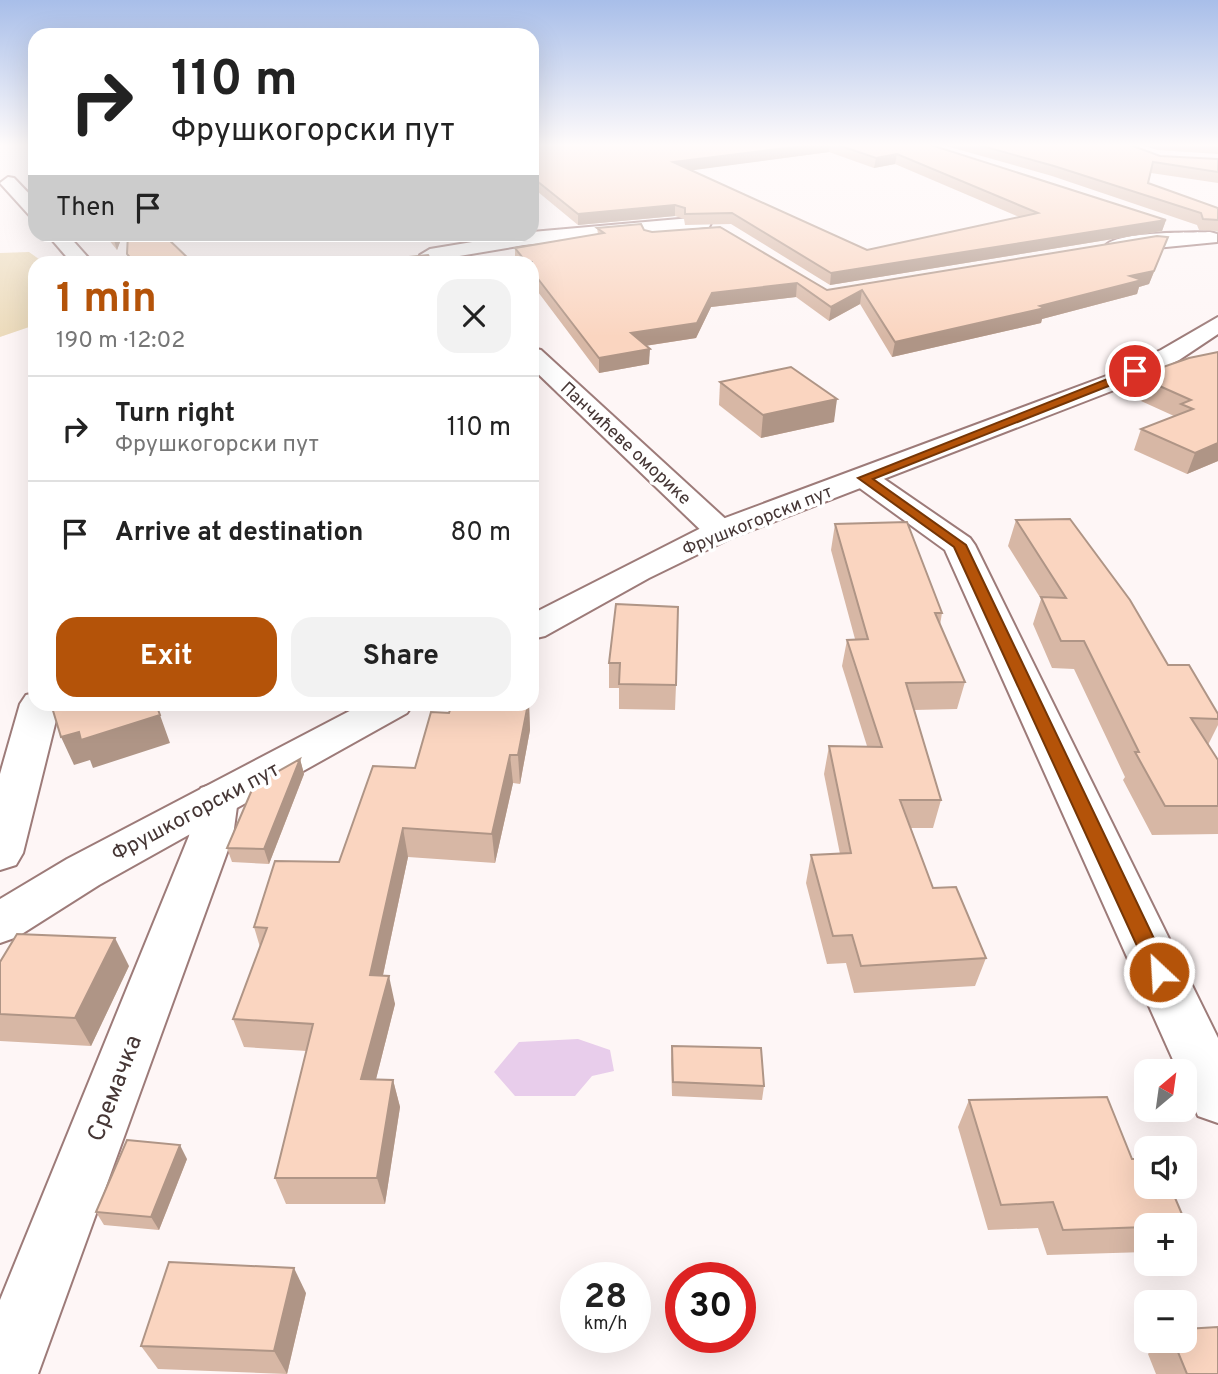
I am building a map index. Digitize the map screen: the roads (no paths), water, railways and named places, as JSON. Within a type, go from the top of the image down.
[{"type":"street","points":[[539,238],[702,223]]},
{"type":"street","points":[[1164,223],[1214,239]]},
{"type":"street","points":[[651,236],[724,232]]},
{"type":"street","points":[[1099,249],[1153,240],[1214,239]]},
{"type":"street","points":[[63,242],[76,256]]},
{"type":"street","points":[[451,256],[511,242]]},
{"type":"street","name":"Фрушкогорски пут","points":[[539,624],[637,571],[720,531],[1118,380],[1170,355],[1218,324]]},
{"type":"street","name":"Панчићеве оморике","points":[[539,362],[720,531]]},
{"type":"street","points":[[864,478],[959,545],[1218,1097]]},
{"type":"street","points":[[0,853],[38,711]]},
{"type":"street","name":"Фрушкогорски пут","points":[[0,923],[83,872],[380,711]]},
{"type":"street","name":"Сремачка","points":[[4,1374],[211,836],[216,799]]}]
